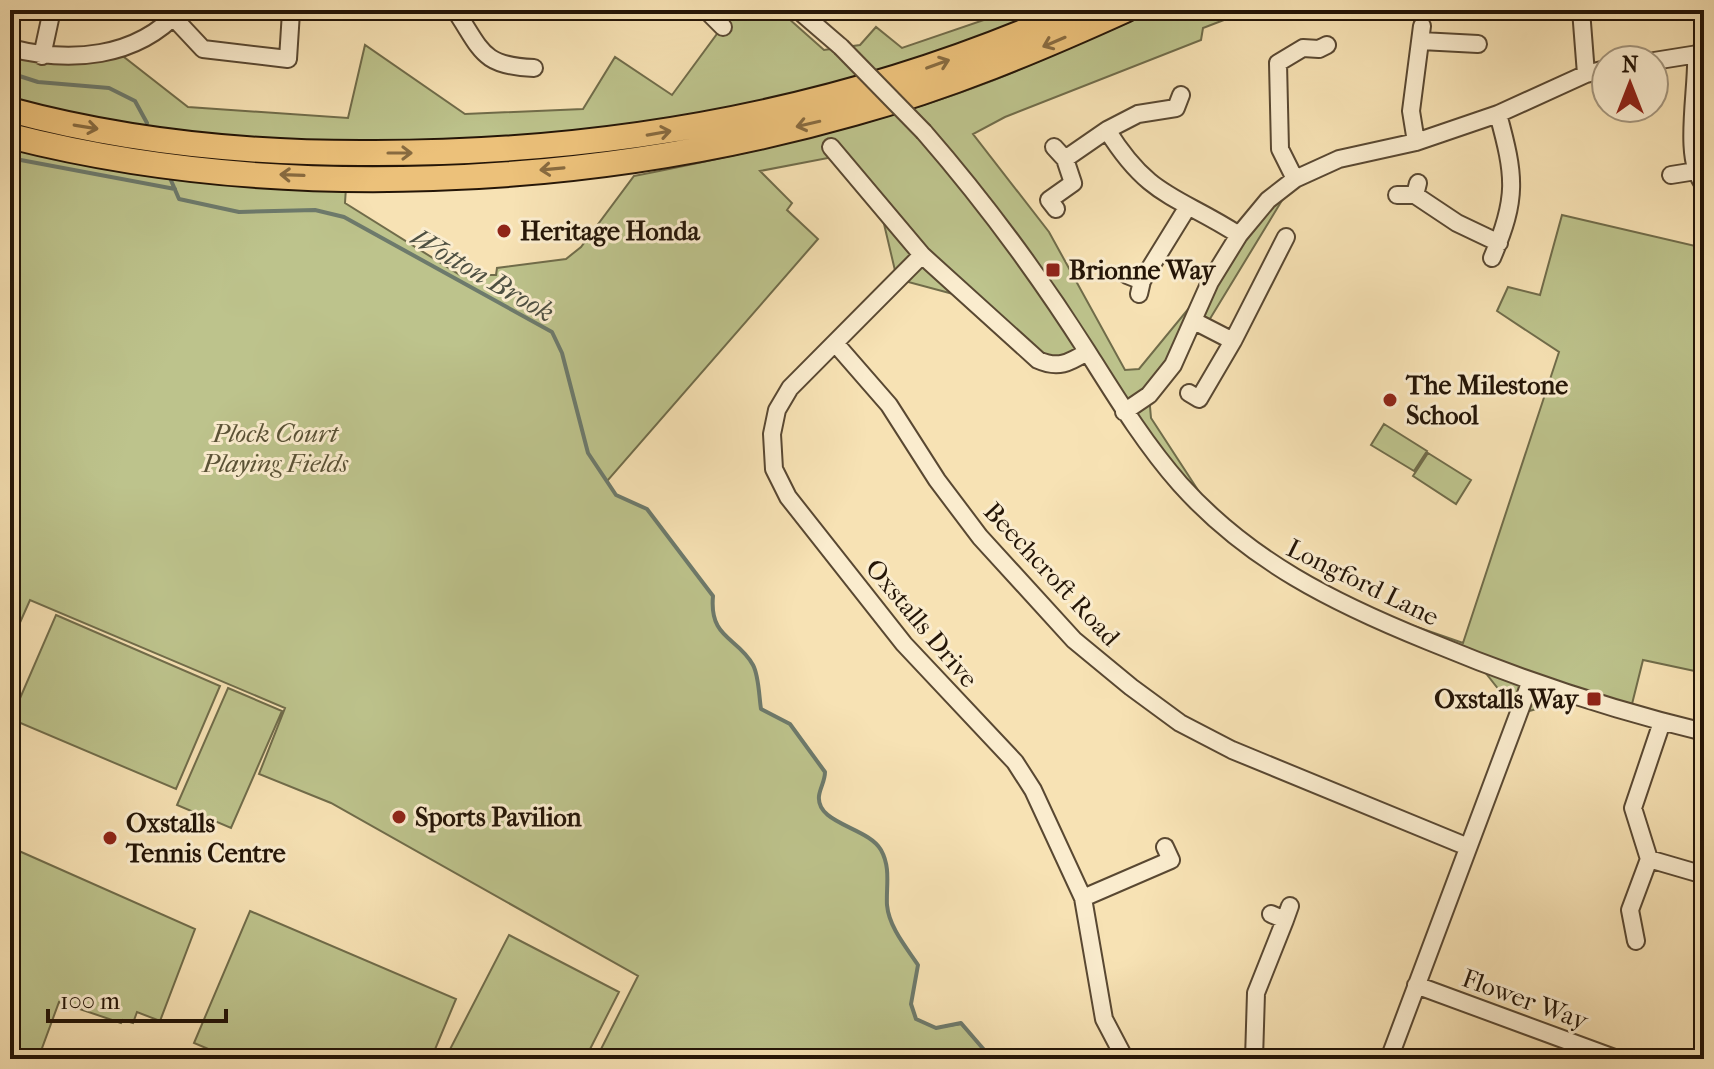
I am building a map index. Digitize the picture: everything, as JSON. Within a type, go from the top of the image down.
[{"type":"highway","points":[[10,110],[58,123],[140,136],[307,154],[472,153],[601,142],[745,118],[818,100],[934,65],[1075,10]]},
{"type":"highway","points":[[10,136],[199,168],[290,175],[485,175],[588,166],[745,139],[853,114],[999,65],[1125,10]]},
{"type":"street","points":[[42,56],[52,10]]},
{"type":"street","points":[[455,10],[490,60],[524,71]]},
{"type":"street","points":[[706,10],[723,27]]},
{"type":"street","name":"Longford Lane","points":[[798,10],[841,47],[924,132],[1013,242],[1124,412],[1180,484],[1224,530],[1266,562],[1316,592],[1374,620],[1530,683],[1704,732]]},
{"type":"street","points":[[10,48],[42,56],[79,57],[115,50],[146,36],[176,14],[203,49],[288,66],[291,11]]},
{"type":"street","points":[[1578,22],[1586,74]]},
{"type":"street","points":[[1416,142],[1411,111],[1421,34],[1469,47]]},
{"type":"street","points":[[1295,179],[1280,149],[1273,61],[1303,48],[1322,50]]},
{"type":"street","points":[[1670,59],[1700,54],[1693,115],[1700,178],[1671,175]]},
{"type":"street","points":[[1124,412],[1149,395],[1173,365],[1210,282],[1239,235],[1268,200],[1295,179],[1339,159],[1416,142],[1498,114],[1590,73]]},
{"type":"street","points":[[1049,200],[1073,183],[1060,153],[1138,114],[1180,107]]},
{"type":"street","points":[[1397,195],[1417,189],[1457,223],[1496,250],[1507,224],[1514,181],[1498,114]]},
{"type":"street","points":[[1107,130],[1129,165],[1155,190],[1187,208],[1208,215],[1239,235]]},
{"type":"street","points":[[831,147],[922,255],[1038,360],[1051,366],[1066,364],[1087,352]]},
{"type":"street","points":[[1136,283],[1187,208]]},
{"type":"street","points":[[1199,400],[1286,237]]},
{"type":"street","name":"Oxstalls Drive","points":[[922,255],[790,388],[777,410],[772,434],[774,469],[788,497],[904,644],[1015,762],[1033,790],[1083,898],[1104,1019],[1125,1059]]},
{"type":"street","points":[[1194,321],[1233,341]]},
{"type":"street","name":"Beechcroft Road","points":[[835,343],[883,396],[937,480],[990,548],[1074,640],[1131,687],[1180,723],[1232,750],[1468,847]]},
{"type":"street","points":[[1389,1059],[1530,683]]},
{"type":"street","points":[[1636,941],[1630,910],[1649,859],[1633,808],[1662,722]]},
{"type":"street","points":[[1083,898],[1171,860],[1165,847]]},
{"type":"street","points":[[1649,859],[1704,875]]},
{"type":"street","points":[[1254,1059],[1256,993],[1282,913]]},
{"type":"street","name":"Flower Way","points":[[1416,985],[1617,1059]]},
{"type":"green space","points":[[707,10],[779,10],[824,50],[860,45],[876,27],[902,48],[1013,10],[1049,10],[907,64],[809,92],[618,130],[382,147],[151,130],[10,110],[10,48],[115,50],[188,107],[348,118],[365,45],[465,114],[583,109],[615,57],[672,95],[722,27]]},
{"type":"green space","name":"Plock Court Playing Fields","points":[[1157,10],[1250,10],[1203,28],[1201,40],[1005,117],[973,134],[1049,232],[1125,370],[1139,369],[1295,179],[1205,327],[1194,321],[1149,395],[1151,418],[1224,530],[1180,484],[1087,352],[1051,366],[968,298],[897,279],[880,207],[838,156],[760,171],[792,203],[787,210],[818,239],[607,481],[616,495],[647,509],[713,596],[715,621],[753,665],[761,709],[790,724],[825,772],[820,805],[834,819],[865,836],[881,850],[887,870],[888,913],[918,965],[911,1004],[916,1019],[936,1028],[961,1024],[992,1059],[596,1059],[638,976],[331,803],[259,774],[285,708],[30,600],[10,645],[10,136],[346,187],[345,203],[460,275],[496,275],[497,268],[566,259],[581,247],[634,176],[770,147],[906,111],[994,80]]},
{"type":"green space","points":[[1562,215],[1704,248],[1704,673],[1643,660],[1632,704],[1662,722],[1577,698],[1518,714],[1477,662],[1316,592],[1463,643],[1559,352],[1497,311],[1508,287],[1540,295]]},
{"type":"green space","points":[[1384,424],[1427,451],[1414,471],[1371,445]]},
{"type":"green space","points":[[1428,453],[1471,480],[1456,504],[1413,476]]},
{"type":"green space","points":[[56,615],[220,686],[176,789],[11,719]]},
{"type":"green space","points":[[228,688],[282,711],[231,828],[177,805]]},
{"type":"green space","points":[[10,847],[195,929],[160,1021],[137,1012],[133,1023],[123,1020],[121,1023],[59,1002],[38,1059],[10,1059]]},
{"type":"green space","points":[[250,911],[456,999],[431,1059],[232,1059],[194,1043]]},
{"type":"green space","points":[[509,935],[619,992],[585,1059],[445,1059]]},
{"type":"waterway","name":"Wotton Brook","points":[[10,73],[38,82],[109,88],[135,101],[147,123]]},
{"type":"waterway","points":[[10,158],[175,189]]},
{"type":"waterway","name":"Wotton Brook","points":[[170,178],[179,199],[239,212],[315,210],[344,217],[552,332],[562,353],[588,453],[616,495],[647,509],[713,596],[715,621],[753,665],[761,709],[790,724],[825,772],[820,805],[834,819],[865,836],[881,850],[887,870],[888,913],[918,965],[911,1004],[916,1019],[936,1028],[961,1023],[992,1059]]},
{"type":"place","name":"Heritage Honda","points":[[504,231]]},
{"type":"place","name":"Brionne Way","points":[[1053,270]]},
{"type":"place","name":"The Milestone School","points":[[1390,400]]},
{"type":"place","name":"Oxstalls Way","points":[[1594,699]]},
{"type":"place","name":"Sports Pavilion","points":[[399,817]]},
{"type":"place","name":"Oxstalls Tennis Centre","points":[[110,838]]}]
